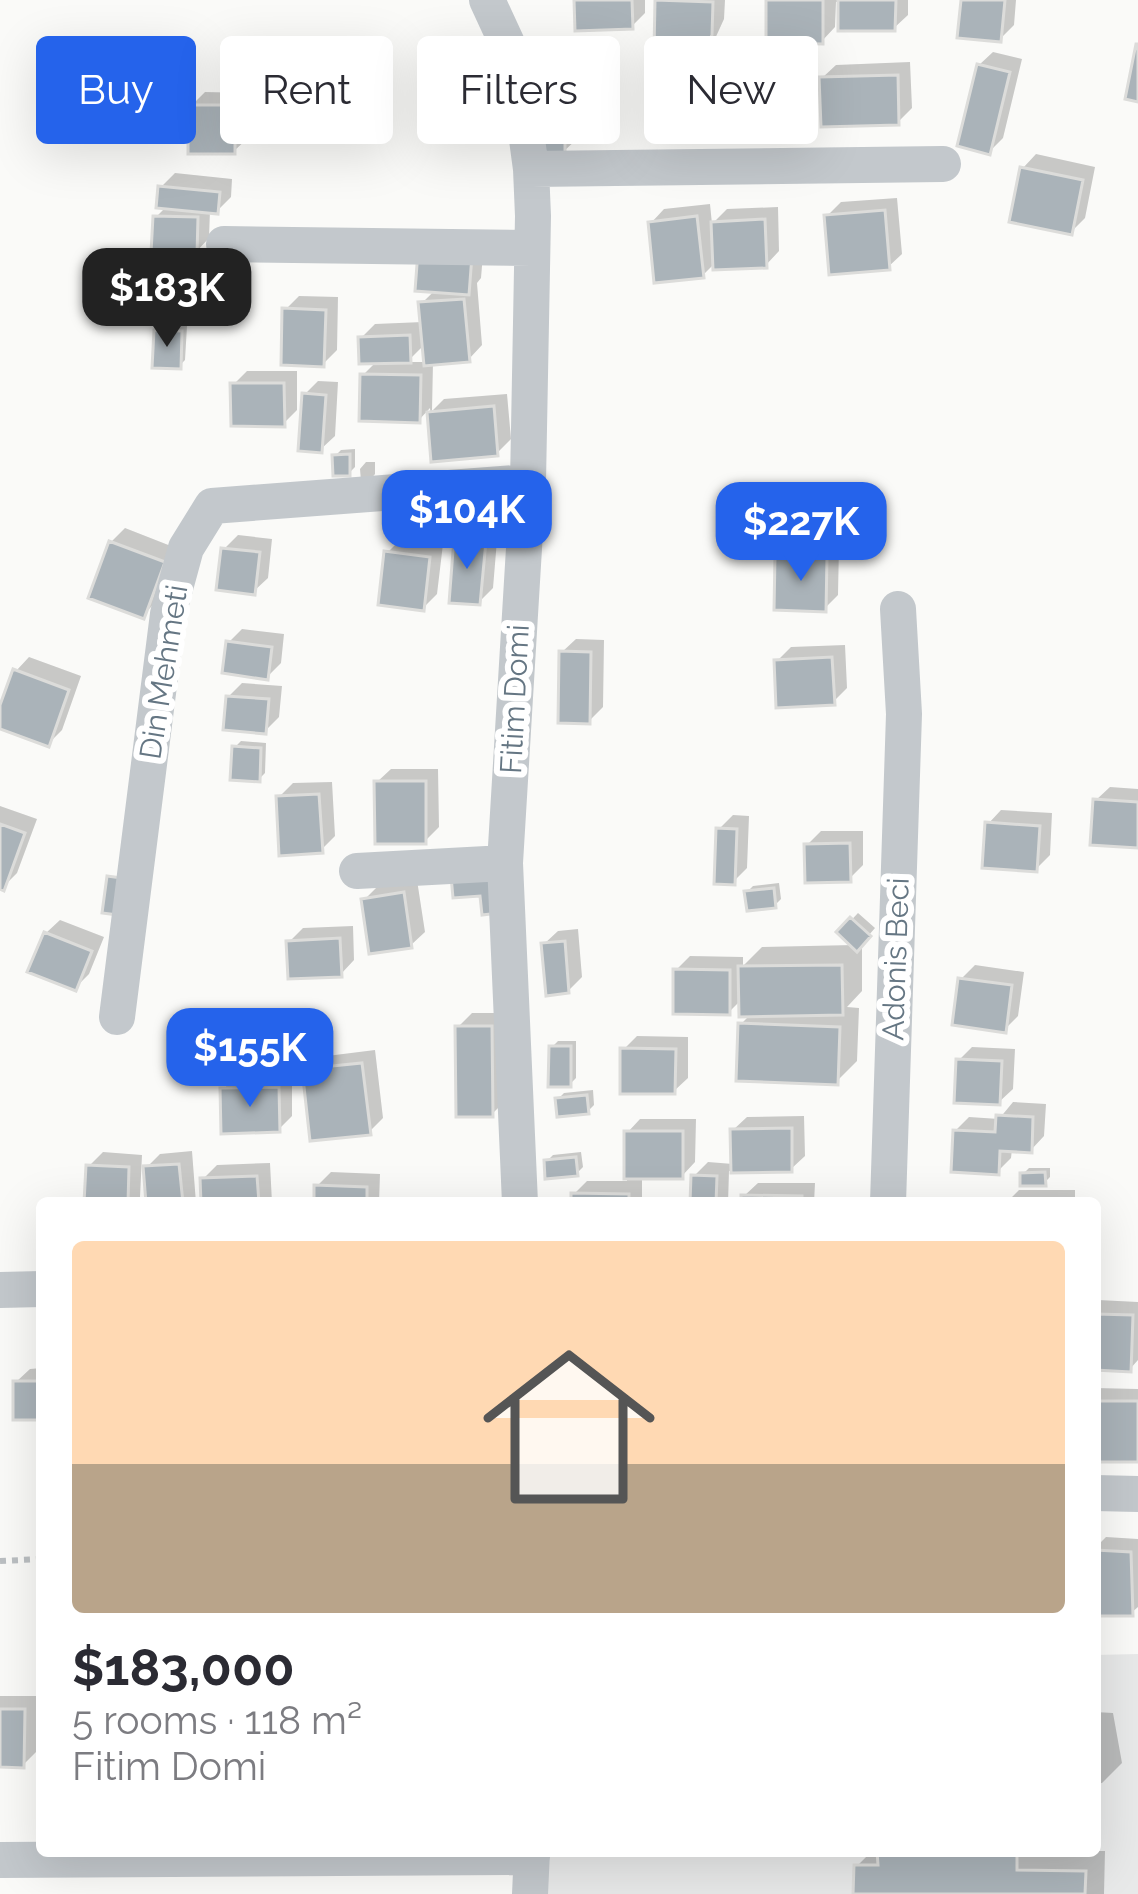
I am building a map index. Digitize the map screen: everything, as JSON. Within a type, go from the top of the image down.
[{"type":"street","name":"Fitim Domi","points":[[487,0],[517,65],[531,169],[528,482],[506,863],[520,1197]]},
{"type":"street","points":[[531,169],[944,164]]},
{"type":"street","points":[[224,244],[532,248]]},
{"type":"street","name":"Din Mehmeti","points":[[116,1017],[168,614],[186,548],[212,506],[528,482]]},
{"type":"street","name":"Adonis Beci","points":[[888,1197],[904,715],[898,610]]},
{"type":"street","points":[[357,871],[506,863]]},
{"type":"street","points":[[0,1290],[36,1289]]},
{"type":"street","points":[[1101,1492],[1138,1494]]},
{"type":"street","points":[[0,1860],[266,1857]]},
{"type":"street","points":[[530,1894],[532,1857]]},
{"type":"path","points":[[0,1561],[36,1559]]},
{"type":"shaded area","points":[[1138,1654],[1138,1894],[548,1894],[547,1857],[1101,1857],[1101,1655]]},
{"type":"building","points":[[574,0],[632,0],[633,29],[575,31]]},
{"type":"building","points":[[655,0],[713,2],[712,36],[654,36]]},
{"type":"building","points":[[766,0],[823,0],[823,44],[818,44],[818,36],[766,36]]},
{"type":"building","points":[[838,0],[896,0],[895,31],[838,31]]},
{"type":"building","points":[[961,0],[1005,0],[1001,42],[957,38]]},
{"type":"building","points":[[1138,44],[1138,102],[1125,99]]},
{"type":"building","points":[[977,64],[1010,72],[990,155],[957,146]]},
{"type":"building","points":[[898,75],[899,125],[821,127],[819,77]]},
{"type":"building","points":[[196,105],[220,105],[220,144],[235,144],[235,154],[188,154],[188,144],[196,144]]},
{"type":"building","points":[[536,144],[565,144],[565,155],[536,155]]},
{"type":"building","points":[[1020,167],[1083,180],[1072,235],[1009,222]]},
{"type":"building","points":[[158,186],[220,192],[218,214],[156,208]]},
{"type":"building","points":[[885,210],[890,270],[829,275],[824,215]]},
{"type":"building","points":[[153,216],[198,217],[197,255],[151,253]]},
{"type":"building","points":[[697,216],[704,278],[654,283],[648,222]]},
{"type":"building","points":[[765,219],[767,268],[713,270],[711,222]]},
{"type":"building","points":[[418,251],[472,255],[469,295],[415,291]]},
{"type":"building","points":[[179,273],[218,276],[215,321],[153,317],[156,285],[178,287]]},
{"type":"building","points":[[464,299],[470,362],[424,366],[418,302]]},
{"type":"building","points":[[282,308],[326,310],[324,367],[281,365]]},
{"type":"building","points":[[154,330],[182,331],[181,369],[152,368]]},
{"type":"building","points":[[410,335],[411,363],[359,364],[358,337]]},
{"type":"building","points":[[360,374],[421,375],[420,423],[359,421]]},
{"type":"building","points":[[230,383],[284,383],[285,427],[231,426]]},
{"type":"building","points":[[302,393],[326,395],[322,453],[298,451]]},
{"type":"building","points":[[494,406],[498,456],[431,462],[427,412]]},
{"type":"building","points":[[350,454],[350,476],[333,476],[332,455]]},
{"type":"building","points":[[454,538],[486,541],[480,605],[449,603]]},
{"type":"building","points":[[109,541],[165,562],[144,619],[88,598]]},
{"type":"building","points":[[221,548],[260,552],[255,595],[216,590]]},
{"type":"building","points":[[384,551],[430,557],[424,611],[378,605]]},
{"type":"building","points":[[775,556],[827,557],[826,612],[774,610]]},
{"type":"building","points":[[226,641],[272,647],[268,680],[222,673]]},
{"type":"building","points":[[559,651],[591,652],[590,724],[558,723]]},
{"type":"building","points":[[832,657],[835,705],[776,708],[774,660]]},
{"type":"building","points":[[13,669],[69,690],[49,747],[0,729],[0,705]]},
{"type":"building","points":[[226,696],[269,699],[266,734],[223,730]]},
{"type":"building","points":[[232,746],[261,748],[260,782],[230,780]]},
{"type":"building","points":[[374,781],[426,781],[426,844],[375,844]]},
{"type":"building","points":[[319,794],[323,853],[279,856],[276,796]]},
{"type":"building","points":[[1093,799],[1138,802],[1138,848],[1090,845]]},
{"type":"building","points":[[985,822],[1040,826],[1037,872],[982,868]]},
{"type":"building","points":[[0,824],[25,833],[4,891],[0,889]]},
{"type":"building","points":[[716,828],[737,829],[735,885],[714,884]]},
{"type":"building","points":[[850,843],[851,882],[805,883],[804,844]]},
{"type":"building","points":[[496,873],[499,913],[482,915],[480,896],[453,898],[451,876]]},
{"type":"building","points":[[107,876],[122,878],[118,915],[102,913]]},
{"type":"building","points":[[774,888],[776,908],[747,911],[744,891]]},
{"type":"building","points":[[404,892],[412,948],[369,954],[361,899]]},
{"type":"building","points":[[850,917],[871,936],[857,952],[836,932]]},
{"type":"building","points":[[44,932],[92,951],[76,991],[27,972]]},
{"type":"building","points":[[340,938],[342,977],[288,979],[286,941]]},
{"type":"building","points":[[565,941],[569,993],[546,996],[541,943]]},
{"type":"building","points":[[842,965],[843,1015],[739,1017],[738,966]]},
{"type":"building","points":[[673,969],[730,970],[730,1015],[673,1014]]},
{"type":"building","points":[[958,978],[1012,985],[1006,1033],[952,1025]]},
{"type":"building","points":[[738,1023],[840,1027],[838,1085],[736,1081]]},
{"type":"building","points":[[455,1026],[492,1026],[493,1117],[456,1117]]},
{"type":"building","points":[[549,1046],[571,1046],[571,1087],[548,1087]]},
{"type":"building","points":[[620,1048],[676,1049],[675,1094],[620,1094]]},
{"type":"building","points":[[956,1059],[1002,1061],[1000,1105],[954,1103]]},
{"type":"building","points":[[362,1063],[371,1135],[310,1141],[302,1069]]},
{"type":"building","points":[[279,1087],[280,1132],[221,1134],[220,1088]]},
{"type":"building","points":[[587,1095],[589,1114],[557,1117],[555,1098]]},
{"type":"building","points":[[996,1115],[1033,1117],[1032,1153],[1000,1151],[999,1175],[951,1172],[953,1130],[995,1132]]},
{"type":"building","points":[[792,1128],[792,1172],[731,1173],[730,1129]]},
{"type":"building","points":[[624,1131],[683,1131],[683,1179],[624,1179]]},
{"type":"building","points":[[576,1157],[578,1176],[545,1179],[544,1160]]},
{"type":"building","points":[[179,1164],[182,1197],[146,1197],[143,1166]]},
{"type":"building","points":[[86,1165],[129,1167],[128,1197],[84,1197]]},
{"type":"building","points":[[1045,1172],[1046,1186],[1020,1186],[1020,1173]]},
{"type":"building","points":[[691,1175],[717,1176],[716,1197],[690,1197]]},
{"type":"building","points":[[257,1176],[259,1197],[201,1197],[200,1178]]},
{"type":"building","points":[[314,1185],[367,1187],[367,1197],[314,1197]]},
{"type":"building","points":[[571,1193],[629,1194],[629,1197],[571,1197]]},
{"type":"building","points":[[741,1195],[802,1196],[802,1197]]},
{"type":"building","points":[[1101,1314],[1133,1315],[1131,1372],[1101,1370]]},
{"type":"building","points":[[13,1381],[36,1381],[36,1420],[13,1420]]},
{"type":"building","points":[[1101,1401],[1138,1401],[1138,1462],[1101,1462]]},
{"type":"building","points":[[1101,1550],[1131,1552],[1133,1616],[1101,1616]]},
{"type":"building","points":[[0,1709],[25,1709],[24,1768],[0,1767]]},
{"type":"building","points":[[877,1857],[1017,1857],[1017,1870],[1086,1871],[1085,1894],[853,1894],[854,1865],[878,1865]]}]
